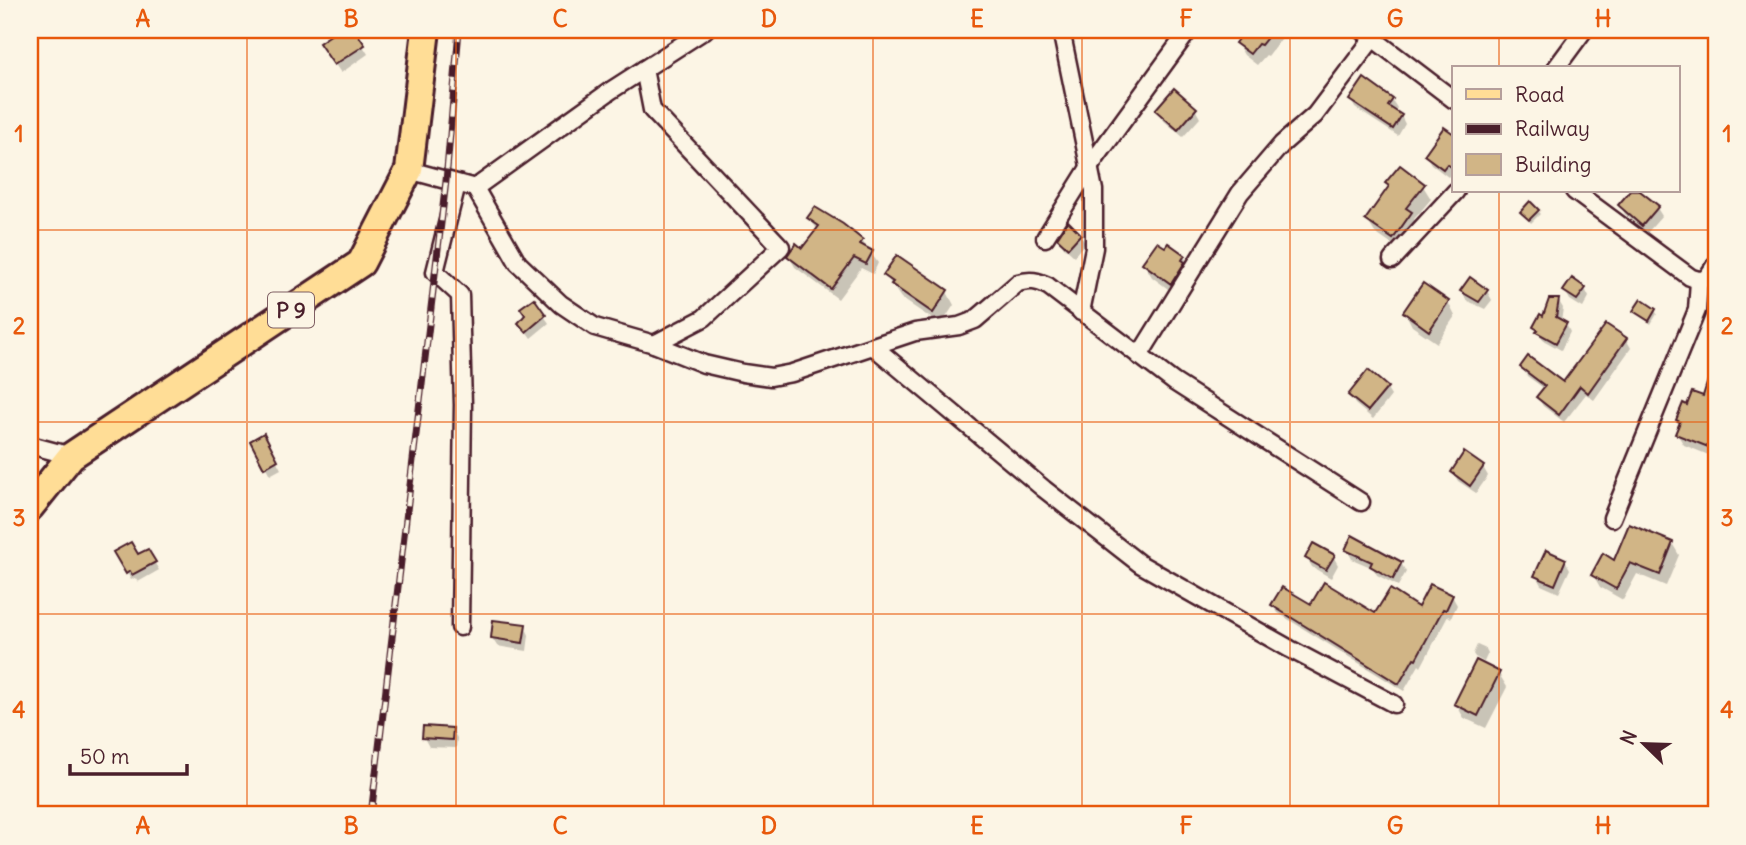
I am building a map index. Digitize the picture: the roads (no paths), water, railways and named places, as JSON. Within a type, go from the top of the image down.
[{"type":"main road","name":"P 9","points":[[30,507],[71,456],[361,263],[408,170],[426,30]]},
{"type":"street","points":[[475,188],[610,91],[705,30]]},
{"type":"street","points":[[1061,30],[1094,190],[1094,248],[1081,312]]},
{"type":"street","points":[[1045,238],[1090,166],[1189,30]]},
{"type":"street","points":[[1557,66],[1584,30]]},
{"type":"street","points":[[1139,356],[1240,193],[1282,144],[1315,115],[1367,34],[1452,98]]},
{"type":"street","points":[[645,69],[652,110],[781,247],[704,318],[654,344]]},
{"type":"street","points":[[408,170],[475,188],[518,263],[561,304],[595,327],[654,344],[704,364],[743,373],[771,377],[792,373],[915,332],[959,326],[975,320],[1018,283],[1026,280],[1038,281],[1174,382],[1362,502]]},
{"type":"street","points":[[457,184],[435,272],[460,295],[463,405],[460,627]]},
{"type":"street","points":[[1392,260],[1455,192]]},
{"type":"street","points":[[1575,192],[1690,277],[1704,280],[1716,264]]},
{"type":"street","points":[[1612,518],[1697,310],[1699,281]]},
{"type":"street","points":[[874,347],[1044,489],[1140,564],[1394,704]]},
{"type":"street","points":[[30,445],[71,456]]},
{"type":"railway","points":[[371,815],[446,181],[459,30]]}]
